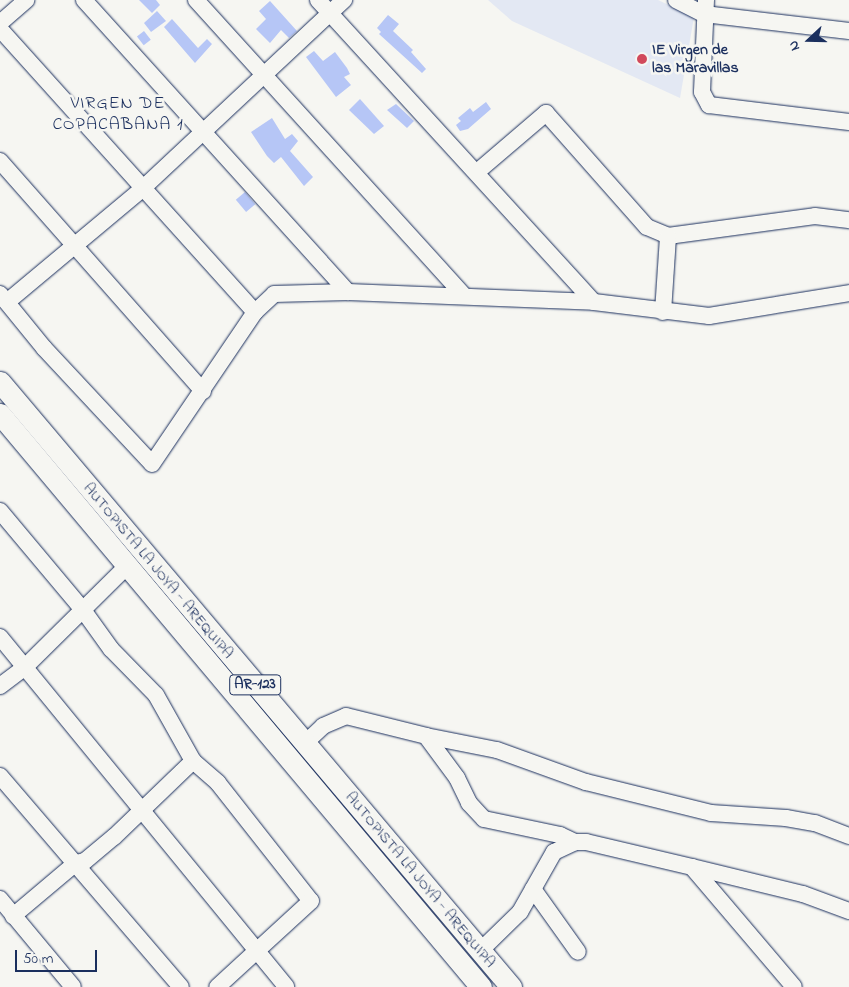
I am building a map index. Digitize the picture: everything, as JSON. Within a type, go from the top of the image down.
[{"type":"main road","name":"AUTOPISTA LA JOYA - AREQUIPA","points":[[0,382],[511,987]]},
{"type":"main road","name":"AUTOPISTA LA JOYA - AREQUIPA","points":[[2,421],[127,566],[481,987]]},
{"type":"street","points":[[0,23],[26,0]]},
{"type":"street","points":[[84,0],[205,131],[348,292]]},
{"type":"street","points":[[196,0],[464,296]]},
{"type":"street","points":[[318,0],[594,302]]},
{"type":"street","points":[[344,0],[142,189],[76,246],[4,298],[44,348],[152,464],[203,391],[254,312],[274,294],[348,292],[594,302],[663,312],[709,316],[849,293]]},
{"type":"street","points":[[676,0],[705,7],[849,31]]},
{"type":"street","points":[[705,7],[702,92],[709,105],[849,122]]},
{"type":"street","points":[[0,29],[254,312]]},
{"type":"street","points":[[477,172],[546,113],[647,227],[668,236],[815,216],[849,220]]},
{"type":"street","points":[[0,161],[203,391]]},
{"type":"street","points":[[663,312],[668,236]]},
{"type":"street","points":[[0,511],[83,610],[94,629],[166,708],[193,761],[218,783],[311,901],[256,954],[217,987]]},
{"type":"street","points":[[0,686],[25,667],[127,566]]},
{"type":"street","points":[[0,637],[256,954],[286,987]]},
{"type":"street","points":[[304,744],[323,726],[346,716],[426,736],[497,750],[586,782],[711,813],[786,818],[815,823],[849,836]]},
{"type":"street","points":[[426,736],[457,778],[470,803],[484,819],[560,835],[575,842],[692,867],[803,894],[849,911]]},
{"type":"street","points":[[14,916],[76,863],[85,861],[193,761]]},
{"type":"street","points":[[0,776],[181,987]]},
{"type":"street","points":[[480,951],[520,912],[554,852],[575,842]]},
{"type":"street","points":[[692,867],[794,987]]},
{"type":"street","points":[[533,889],[578,952]]},
{"type":"street","points":[[0,899],[73,987]]},
{"type":"shaded area","name":"IE Virgen de las Maravillas","points":[[488,0],[658,0],[694,17],[680,98],[512,21]]},
{"type":"building","points":[[139,0],[156,0],[160,5],[152,13]]},
{"type":"building","points":[[270,1],[297,31],[289,38],[281,30],[270,43],[256,29],[266,19],[259,11]]},
{"type":"building","points":[[157,11],[166,21],[151,32],[144,23]]},
{"type":"building","points":[[388,15],[399,24],[393,31],[413,50],[411,52],[426,69],[422,73],[379,34],[381,32],[377,28]]},
{"type":"building","points":[[172,19],[198,48],[207,39],[212,44],[195,63],[164,27]]},
{"type":"building","points":[[144,31],[151,40],[144,45],[137,37]]},
{"type":"building","points":[[314,51],[323,61],[335,52],[350,74],[344,77],[351,85],[336,97],[306,57]]},
{"type":"building","points":[[360,99],[384,126],[374,134],[349,110]]},
{"type":"building","points":[[486,102],[491,109],[468,129],[460,131],[456,125],[461,121],[458,118],[470,108],[473,112]]},
{"type":"building","points":[[396,104],[414,121],[407,128],[387,110]]},
{"type":"building","points":[[272,118],[285,139],[292,134],[298,141],[290,151],[313,177],[304,186],[281,157],[274,163],[267,156],[251,132]]},
{"type":"building","points":[[245,192],[255,204],[246,212],[236,200]]},
{"type":"place","name":"IE Virgen de las Maravillas","points":[[642,59]]},
{"type":"district","name":"VIRGEN DE COPACABANA 1","points":[[118,115]]}]
